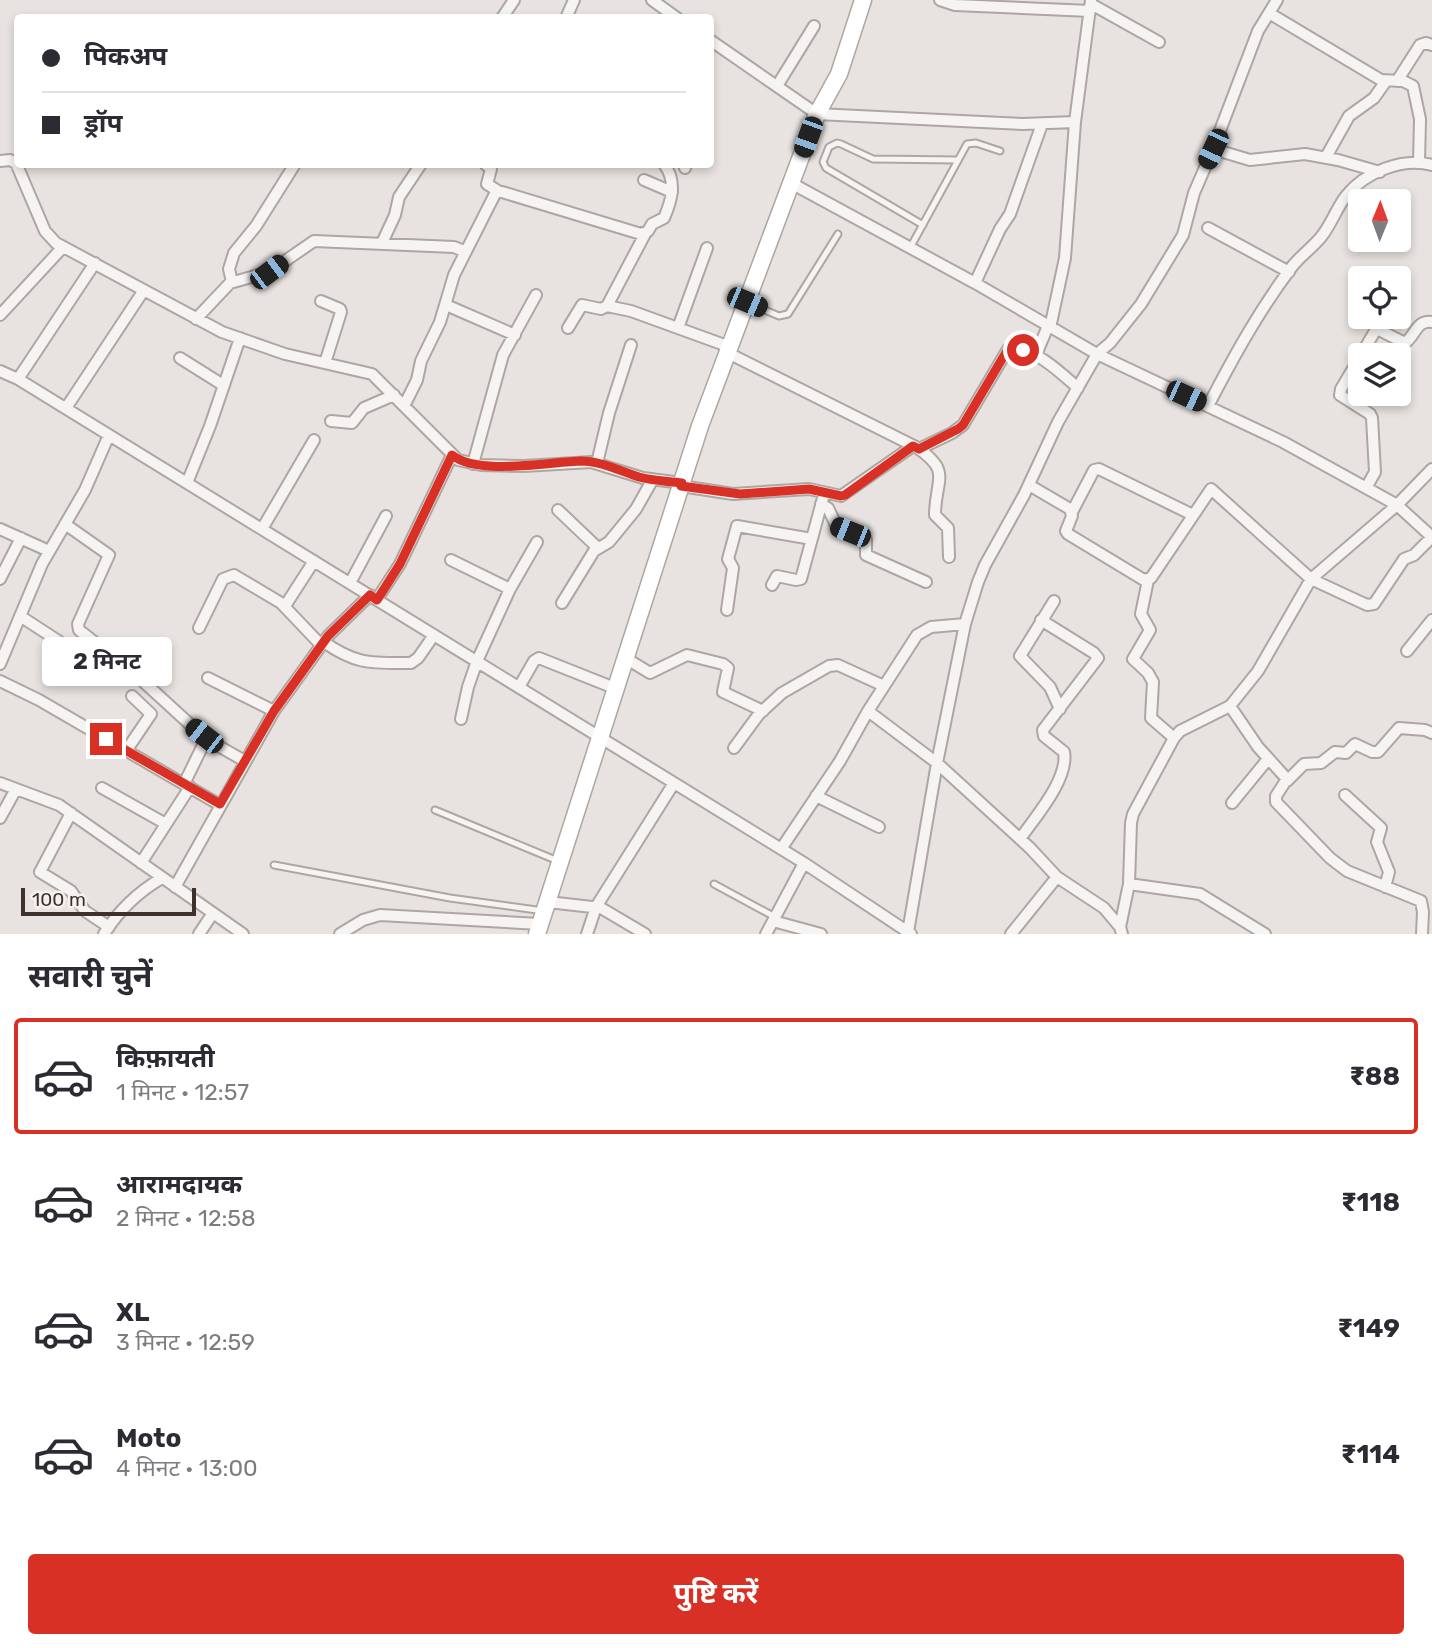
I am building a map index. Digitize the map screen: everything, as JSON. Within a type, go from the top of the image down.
[{"type":"main road","points":[[542,918],[682,485],[729,350],[817,114],[839,74],[863,0]]},
{"type":"street","points":[[652,0],[671,14]]},
{"type":"street","points":[[940,0],[953,3],[1091,5],[1159,42]]},
{"type":"street","points":[[0,371],[66,408],[804,863],[905,932],[965,624],[985,565],[1058,422],[1097,354],[1110,343],[1142,304],[1183,235],[1194,193],[1258,31],[1277,0]]},
{"type":"street","points":[[1035,357],[1049,327],[1065,258],[1075,122],[1091,5]]},
{"type":"street","points":[[1269,13],[1367,73],[1391,81],[1409,82],[1415,91],[1420,128],[1419,162]]},
{"type":"street","points":[[777,86],[814,26]]},
{"type":"street","points":[[714,43],[817,114],[1042,124],[1075,122]]},
{"type":"street","points":[[1326,157],[1349,116],[1374,98],[1391,81],[1420,45],[1432,45]]},
{"type":"street","points":[[975,283],[1000,229],[1010,214],[1042,124]]},
{"type":"street","points":[[1213,149],[1250,160],[1297,153],[1326,157],[1380,172]]},
{"type":"street","points":[[1208,406],[1244,336],[1289,272],[1323,235],[1352,190],[1361,181],[1408,162],[1432,165]]},
{"type":"street","points":[[18,168],[45,231],[62,247],[196,319],[240,338],[285,354],[372,373],[452,455],[458,460],[473,464],[524,466],[581,461],[597,463],[653,480],[733,494],[799,489],[823,498],[845,495],[916,447],[953,433],[963,425],[1008,349],[1016,347],[1035,357],[1056,369],[1078,388]]},
{"type":"street","points":[[232,282],[229,269],[234,253],[256,226],[292,168]]},
{"type":"street","points":[[383,243],[395,215],[399,197],[418,168]]},
{"type":"street","points":[[490,168],[487,184],[498,191],[645,234]]},
{"type":"street","points":[[568,328],[582,304],[601,309],[607,306],[645,234],[652,224],[664,218],[673,198],[670,175],[666,168]]},
{"type":"street","points":[[644,180],[672,192]]},
{"type":"street","points":[[791,183],[975,283],[1097,354],[1283,442],[1397,505],[1432,537],[1414,555],[1404,559],[1374,604],[1367,604],[1311,579],[1212,489],[1148,580],[1141,614],[1150,629],[1133,659],[1148,673],[1153,682],[1151,718],[1174,738]]},
{"type":"street","points":[[404,406],[415,386],[421,361],[446,305],[450,286],[464,251],[498,191]]},
{"type":"street","points":[[1208,228],[1289,272]]},
{"type":"street","points":[[196,319],[232,282],[269,272],[314,241],[454,247],[464,251]]},
{"type":"street","points":[[0,315],[62,247]]},
{"type":"street","points":[[678,328],[707,248]]},
{"type":"street","points":[[18,379],[95,263]]},
{"type":"street","points":[[66,408],[144,290]]},
{"type":"street","points":[[473,464],[503,355],[536,295]]},
{"type":"street","points":[[320,301],[340,309],[341,312],[326,363]]},
{"type":"street","points":[[446,305],[514,335]]},
{"type":"street","points":[[607,306],[631,311],[729,350],[916,447],[940,467],[935,515],[948,528],[949,557]]},
{"type":"street","points":[[1368,343],[1377,330],[1405,343],[1420,324],[1432,322]]},
{"type":"street","points":[[187,483],[240,338]]},
{"type":"street","points":[[597,463],[609,413],[631,345]]},
{"type":"street","points":[[180,358],[223,385]]},
{"type":"street","points":[[1348,377],[1340,395],[1348,400]]},
{"type":"street","points":[[331,421],[352,423],[369,405],[394,395]]},
{"type":"street","points":[[1357,406],[1372,418],[1375,472],[1366,488]]},
{"type":"street","points":[[0,664],[49,551],[85,490],[109,435]]},
{"type":"street","points":[[262,529],[314,440]]},
{"type":"street","points":[[174,887],[274,711],[322,643],[373,597],[400,564],[452,455]]},
{"type":"street","points":[[1148,580],[1141,579],[1068,534],[1072,512],[1094,470],[1099,469],[1193,515]]},
{"type":"street","points":[[1121,930],[1129,884],[1133,814],[1174,738],[1184,729],[1230,706],[1258,671],[1311,579],[1397,505],[1432,469]]},
{"type":"street","points":[[562,603],[598,548],[609,542],[636,509],[653,480]]},
{"type":"street","points":[[1028,485],[1072,512]]},
{"type":"street","points":[[772,585],[777,576],[801,579],[823,498]]},
{"type":"street","points":[[823,498],[836,527],[866,540],[866,555],[926,582]]},
{"type":"street","points":[[558,510],[598,548]]},
{"type":"street","points":[[350,583],[386,516]]},
{"type":"street","points":[[65,524],[109,555],[78,624],[79,630],[135,674],[206,739],[246,761]]},
{"type":"street","points":[[727,610],[733,568],[729,558],[737,526],[812,539]]},
{"type":"street","points":[[0,529],[49,551]]},
{"type":"street","points":[[0,579],[21,538]]},
{"type":"street","points":[[461,719],[477,661],[510,589],[537,542]]},
{"type":"street","points":[[451,560],[510,589]]},
{"type":"street","points":[[285,606],[314,561]]},
{"type":"street","points":[[199,628],[223,579],[234,575],[285,606],[322,643],[361,661],[411,663],[418,658],[434,635]]},
{"type":"street","points":[[1054,601],[1020,656],[1050,687],[1060,709]]},
{"type":"street","points":[[20,616],[83,657]]},
{"type":"street","points":[[1020,839],[1062,774],[1063,752],[1042,733],[1098,658],[1041,620]]},
{"type":"street","points":[[1407,651],[1432,620]]},
{"type":"street","points":[[781,849],[918,635],[930,627],[965,624]]},
{"type":"street","points":[[0,630],[12,634]]},
{"type":"street","points":[[626,659],[650,673],[687,655],[723,664],[728,668],[723,692],[763,711]]},
{"type":"street","points":[[519,687],[534,661],[539,658],[617,689]]},
{"type":"street","points":[[734,748],[763,711],[785,691],[834,665],[884,686]]},
{"type":"street","points":[[208,678],[274,711]]},
{"type":"street","points":[[0,681],[220,804]]},
{"type":"street","points":[[126,751],[151,714],[132,696]]},
{"type":"street","points":[[1230,706],[1255,743],[1287,780]]},
{"type":"street","points":[[868,712],[937,763],[1057,877],[1104,908],[1121,930]]},
{"type":"street","points":[[1422,934],[1423,912],[1420,901],[1339,865],[1276,802],[1276,796],[1287,780],[1304,764],[1321,763],[1335,752],[1346,753],[1355,744],[1378,752],[1399,728],[1432,733]]},
{"type":"street","points":[[141,863],[187,785],[206,739]]},
{"type":"street","points":[[1231,803],[1268,759]]},
{"type":"street","points":[[0,783],[59,805],[243,934]]},
{"type":"street","points":[[587,934],[596,907],[674,783]]},
{"type":"street","points":[[102,788],[166,824]]},
{"type":"street","points":[[0,818],[16,789]]},
{"type":"street","points":[[1345,795],[1381,828],[1377,842],[1389,872],[1385,887]]},
{"type":"street","points":[[816,796],[879,827]]},
{"type":"street","points":[[71,813],[40,872],[71,891],[85,911],[107,930],[141,890],[162,878]]},
{"type":"street","points":[[766,934],[804,863]]},
{"type":"street","points":[[1011,934],[1057,877]]},
{"type":"street","points":[[1129,884],[1200,894],[1265,934]]},
{"type":"street","points":[[340,934],[363,920],[380,915],[542,918],[596,907],[645,934]]},
{"type":"street","points":[[199,934],[213,913]]},
{"type":"street","points":[[774,919],[821,934]]},
{"type":"lane","points":[[910,248],[967,144],[971,142],[1000,151]]},
{"type":"lane","points":[[923,225],[826,168],[823,162],[829,147],[836,143],[841,144],[873,159],[958,160]]},
{"type":"lane","points":[[747,302],[779,316],[788,314],[838,234]]},
{"type":"lane","points":[[435,810],[561,862]]},
{"type":"lane","points":[[274,865],[542,918]]},
{"type":"lane","points":[[713,884],[774,919]]},
{"type":"route","points":[[106,739],[220,804],[274,711],[321,645],[370,595],[377,600],[393,576],[452,455],[458,460],[481,465],[524,466],[591,462],[643,478],[726,493],[809,489],[841,496],[913,446],[919,449],[953,433],[963,425],[1008,349],[1016,347],[1023,350]]}]
